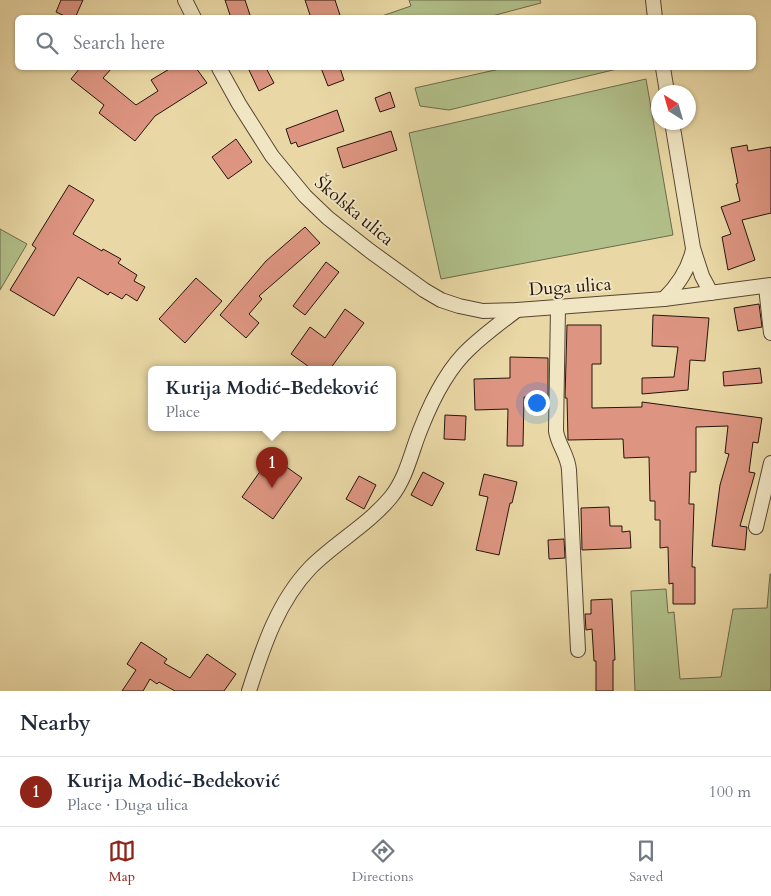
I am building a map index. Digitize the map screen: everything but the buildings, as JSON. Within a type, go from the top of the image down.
[{"type":"street","points":[[185,0],[192,15]]},
{"type":"street","points":[[653,0],[655,15]]},
{"type":"street","name":"Školska ulica","points":[[220,70],[272,156],[305,196],[328,218],[424,290],[442,300],[459,306],[483,310],[517,310]]},
{"type":"street","points":[[663,70],[666,85]]},
{"type":"street","points":[[673,130],[693,248],[702,276],[711,294]]},
{"type":"street","points":[[664,300],[685,272],[691,261],[693,248]]},
{"type":"street","points":[[769,286],[771,333]]},
{"type":"street","name":"Duga ulica","points":[[249,691],[269,632],[287,598],[311,568],[374,515],[391,496],[404,475],[421,428],[441,385],[453,367],[469,349],[517,310],[664,300],[769,286]]},
{"type":"street","points":[[558,307],[556,431],[557,439],[569,462],[570,470],[578,650]]},
{"type":"street","points":[[756,527],[771,463]]},
{"type":"green space","points":[[409,0],[540,0],[541,3],[496,15],[385,15],[411,6]]},
{"type":"green space","points":[[495,70],[613,70],[449,110],[420,106],[415,88]]},
{"type":"green space","points":[[646,79],[651,108],[651,130],[655,130],[673,235],[441,279],[409,133]]},
{"type":"green space","points":[[0,229],[27,244],[0,290]]},
{"type":"green space","points":[[770,574],[771,691],[635,691],[631,591],[666,589],[668,613],[674,612],[680,679],[721,677],[733,609],[767,608]]},
{"type":"place","name":"Kurija Modić-Bedeković","points":[[272,488]]}]
